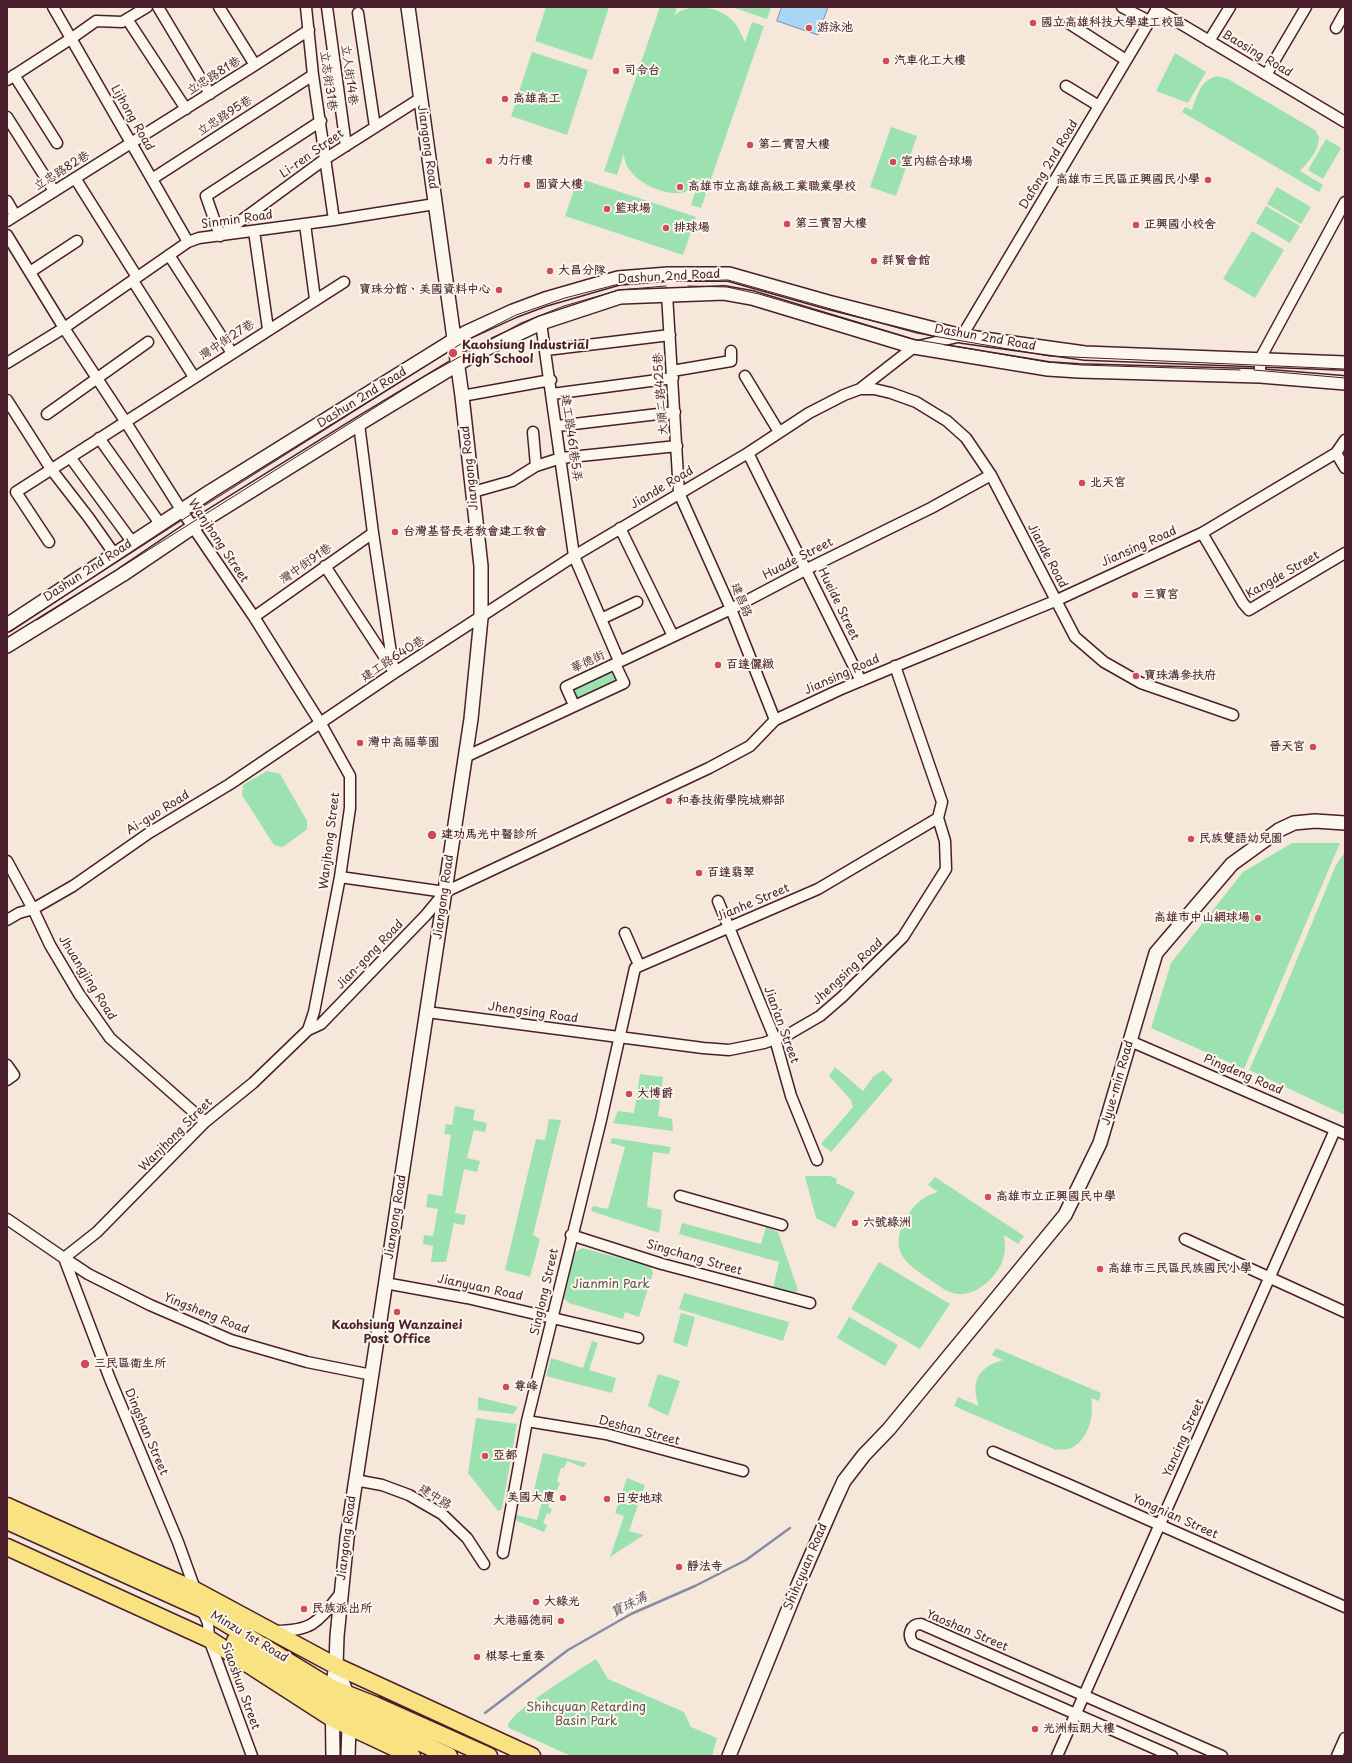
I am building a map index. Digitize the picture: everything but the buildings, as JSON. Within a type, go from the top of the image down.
[{"type":"main road","name":"Minzu 1st Road","points":[[7,1506],[195,1590],[272,1630],[336,1666],[532,1756]]},
{"type":"main road","name":"Minzu 1st Road","points":[[7,1521],[206,1624],[332,1695],[348,1710],[449,1756]]},
{"type":"main road","name":"Minzu 1st Road","points":[[7,1531],[206,1624],[333,1719],[412,1756]]},
{"type":"main road","name":"Minzu 1st Road","points":[[7,1547],[206,1624]]},
{"type":"main road","name":"Minzu 1st Road","points":[[332,1695],[347,1694],[489,1756]]},
{"type":"street","name":"Lijhong Road","points":[[53,7],[188,242]]},
{"type":"street","points":[[57,143],[11,77],[96,21],[122,22],[147,7]]},
{"type":"street","points":[[158,7],[210,94]]},
{"type":"street","points":[[219,7],[256,65]]},
{"type":"street","name":"立志街31巷","points":[[306,7],[313,75],[321,121],[334,220]]},
{"type":"street","name":"立人街14巷","points":[[327,7],[346,146]]},
{"type":"street","name":"Jiangong Road","points":[[334,1756],[332,1695],[336,1666],[340,1594],[355,1480],[465,758],[482,618],[481,566],[462,396],[408,7]]},
{"type":"street","points":[[1122,7],[1149,21]]},
{"type":"street","points":[[1209,41],[1230,7]]},
{"type":"street","points":[[1266,75],[1306,7]]},
{"type":"street","name":"Dafong 2nd Road","points":[[962,336],[1157,8]]},
{"type":"street","name":"Baosing Road","points":[[1157,8],[1209,41],[1345,122]]},
{"type":"street","points":[[358,12],[375,127]]},
{"type":"street","points":[[1336,28],[1345,12]]},
{"type":"street","points":[[127,19],[186,109]]},
{"type":"street","points":[[1070,24],[1126,60]]},
{"type":"street","name":"立忠路81巷","points":[[131,143],[309,30]]},
{"type":"street","name":"立忠路95巷","points":[[152,179],[313,75]]},
{"type":"street","points":[[1066,86],[1099,106]]},
{"type":"street","name":"Li-ren Street","points":[[220,236],[325,160],[421,98]]},
{"type":"street","points":[[7,118],[54,191]]},
{"type":"street","points":[[220,236],[206,196],[321,121]]},
{"type":"street","name":"立忠路82巷","points":[[11,218],[131,143]]},
{"type":"street","points":[[75,178],[194,377]]},
{"type":"street","points":[[7,201],[11,218]]},
{"type":"street","points":[[1260,376],[1260,359],[1345,202]]},
{"type":"street","name":"Sinmin Road","points":[[8,361],[64,328],[188,242],[199,238],[334,220],[435,204]]},
{"type":"street","points":[[305,224],[315,299]]},
{"type":"street","points":[[254,231],[268,329]]},
{"type":"street","name":"Wanjhong Street","points":[[7,235],[64,328],[182,512],[254,617],[321,724],[350,776],[350,808],[340,877],[314,1012],[308,1030],[253,1082],[205,1122],[97,1232],[64,1258]]},
{"type":"street","points":[[30,272],[76,241]]},
{"type":"street","points":[[170,255],[232,353]]},
{"type":"street","name":"Dashun 2nd Road","points":[[7,625],[182,512],[211,491],[356,403],[455,340],[513,310],[618,278],[668,274],[729,274],[835,304],[962,336],[1085,353],[1345,363]]},
{"type":"street","name":"灣中街27巷","points":[[49,542],[16,492],[268,329],[344,282]]},
{"type":"street","name":"Dashun 2nd Road","points":[[7,646],[122,575],[192,527],[458,364],[541,323],[620,297],[724,293],[752,298],[914,347],[1048,369],[1260,376],[1345,383]]},
{"type":"street","name":"大順二路425巷","points":[[668,294],[679,492]]},
{"type":"street","name":"建工路461巷5弄","points":[[541,323],[557,426],[574,556],[601,619],[617,662]]},
{"type":"street","points":[[546,350],[670,335]]},
{"type":"street","points":[[914,347],[962,336]]},
{"type":"street","points":[[47,414],[148,342]]},
{"type":"street","name":"Jiande Road","points":[[482,618],[574,556],[679,492],[748,453],[779,432],[837,398],[860,389],[914,347]]},
{"type":"street","points":[[552,394],[672,374],[731,361],[731,351]]},
{"type":"street","points":[[745,376],[779,432]]},
{"type":"street","points":[[462,396],[550,380]]},
{"type":"street","name":"Jiande Road","points":[[860,389],[874,389],[891,393],[916,402],[947,420],[966,438],[991,475],[1075,637],[1104,662],[1158,690],[1233,715]]},
{"type":"street","points":[[7,400],[51,469],[89,518],[115,555]]},
{"type":"street","points":[[557,426],[675,412]]},
{"type":"street","points":[[359,424],[373,533],[394,673]]},
{"type":"street","points":[[532,432],[536,466]]},
{"type":"street","points":[[99,438],[161,525]]},
{"type":"street","name":"Jiansing Road","points":[[445,892],[709,768],[750,746],[775,720],[895,666],[1055,601],[1202,533],[1336,453],[1345,440]]},
{"type":"street","points":[[473,492],[512,481],[536,466],[561,458],[677,446]]},
{"type":"street","name":"Hueide Street","points":[[748,453],[807,569],[861,681]]},
{"type":"street","points":[[1336,453],[1345,468]]},
{"type":"street","points":[[70,457],[133,543]]},
{"type":"street","name":"Huade Street","points":[[617,662],[731,609],[807,569],[931,508],[991,475]]},
{"type":"street","name":"建昌路","points":[[679,492],[731,609],[775,720]]},
{"type":"street","points":[[620,528],[673,636]]},
{"type":"street","name":"灣中街91巷","points":[[254,617],[373,533]]},
{"type":"street","name":"Kangde Street","points":[[1202,533],[1243,603],[1249,610],[1345,553]]},
{"type":"street","points":[[325,566],[394,673]]},
{"type":"street","points":[[601,619],[637,602]]},
{"type":"street","name":"建工路640巷","points":[[321,724],[394,673],[482,618]]},
{"type":"street","name":"華德街","points":[[617,662],[624,683],[574,706],[566,687],[617,662]]},
{"type":"street","name":"Jhengsing Road","points":[[427,1012],[620,1038],[729,1050],[775,1039],[789,1034],[820,1016],[842,997],[903,936],[946,869],[946,841],[938,818],[942,802],[895,666]]},
{"type":"street","points":[[465,758],[574,706]]},
{"type":"street","name":"Ai-guo Road","points":[[7,920],[19,912],[33,909],[73,886],[149,833],[230,784],[321,724]]},
{"type":"street","name":"Jianhe Street","points":[[639,966],[818,889],[938,818]]},
{"type":"street","name":"Jyue-min Road","points":[[915,1397],[1065,1215],[1100,1143],[1156,953],[1232,864],[1279,830],[1294,823],[1315,821],[1345,823]]},
{"type":"street","name":"Jhuangjing Road","points":[[7,861],[33,909],[47,940],[79,994],[110,1038],[205,1122]]},
{"type":"street","points":[[340,877],[445,892]]},
{"type":"street","name":"Jian-gong Road","points":[[308,1030],[321,1024],[426,916],[445,892]]},
{"type":"street","name":"Jian'an Street","points":[[718,901],[775,1039],[791,1096],[817,1160]]},
{"type":"street","points":[[620,1038],[636,968],[639,966],[625,933]]},
{"type":"street","name":"Singlong Street","points":[[504,1553],[527,1421],[620,1038]]},
{"type":"street","name":"Pingdeng Road","points":[[1130,1041],[1345,1134]]},
{"type":"street","points":[[7,1066],[14,1075],[7,1080]]},
{"type":"street","name":"Yancing Street","points":[[1057,1756],[1335,1130]]},
{"type":"street","points":[[680,1196],[782,1225]]},
{"type":"street","points":[[7,1219],[64,1258]]},
{"type":"street","name":"Singchang Street","points":[[572,1235],[662,1264],[810,1303]]},
{"type":"street","points":[[1185,1238],[1345,1312]]},
{"type":"street","name":"Yingsheng Road","points":[[64,1258],[88,1274],[150,1305],[231,1340],[308,1362],[372,1375]]},
{"type":"street","name":"Dingshan Street","points":[[64,1258],[110,1379],[175,1535],[195,1590]]},
{"type":"street","name":"Jianyuan Road","points":[[385,1283],[467,1298],[638,1338]]},
{"type":"street","name":"Shihcyuan Road","points":[[729,1756],[802,1574],[844,1481],[864,1455],[889,1429],[915,1397]]},
{"type":"street","name":"Deshan Street","points":[[527,1421],[606,1434],[743,1472]]},
{"type":"street","name":"Yongnian Street","points":[[993,1452],[1160,1524],[1345,1608]]},
{"type":"street","name":"建中路","points":[[355,1480],[382,1485],[408,1495],[442,1514],[467,1538],[484,1564]]},
{"type":"street","points":[[195,1590],[206,1624]]},
{"type":"street","name":"Minzu 1st Road","points":[[272,1630],[289,1631],[306,1628],[320,1619],[340,1594]]},
{"type":"street","name":"Siaoshun Street","points":[[206,1624],[252,1756]]},
{"type":"street","name":"Yaoshan Street","points":[[1172,1756],[913,1643],[909,1636],[910,1630],[914,1626],[921,1624],[1222,1756]]},
{"type":"street","points":[[336,1666],[347,1694],[349,1727],[348,1756]]},
{"type":"street","points":[[1337,1756],[1345,1738]]},
{"type":"green space","points":[[546,7],[609,7],[592,60],[535,41]]},
{"type":"green space","points":[[660,7],[677,7],[674,16],[687,9],[695,7],[711,9],[719,12],[726,15],[734,22],[745,42],[752,22],[764,26],[701,208],[691,205],[697,186],[680,193],[672,193],[653,188],[636,177],[629,170],[625,162],[624,153],[617,175],[604,171]]},
{"type":"green space","points":[[732,7],[771,7],[767,19]]},
{"type":"green space","points":[[532,52],[588,70],[567,135],[511,116]]},
{"type":"green space","points":[[1175,53],[1206,72],[1188,103],[1156,91]]},
{"type":"green space","points":[[1218,76],[1228,79],[1315,130],[1319,137],[1319,142],[1312,156],[1300,171],[1323,185],[1319,192],[1182,112],[1185,107],[1192,110],[1200,88],[1207,80]]},
{"type":"green space","name":"室內綜合球場","points":[[891,127],[917,136],[896,196],[870,187]]},
{"type":"green space","points":[[1326,139],[1341,148],[1323,179],[1308,170]]},
{"type":"green space","points":[[578,178],[696,217],[683,255],[565,216]]},
{"type":"green space","points":[[1277,187],[1311,207],[1301,224],[1267,204]]},
{"type":"green space","points":[[1266,206],[1300,226],[1290,243],[1256,223]]},
{"type":"green space","points":[[1252,231],[1284,250],[1255,298],[1223,279]]},
{"type":"green space","points":[[614,668],[620,680],[578,700],[572,688]]},
{"type":"green space","points":[[267,771],[280,774],[307,821],[307,829],[283,847],[274,845],[242,795],[243,785]]},
{"type":"green space","name":"高雄市中山網球場","points":[[1292,843],[1340,843],[1244,1069],[1151,1028],[1171,963],[1243,872]]},
{"type":"green space","points":[[1345,852],[1345,1115],[1249,1070],[1274,1015],[1336,865]]},
{"type":"green space","points":[[835,1067],[863,1091],[873,1077],[883,1070],[893,1080],[831,1152],[821,1144],[853,1107],[851,1100],[829,1076]]},
{"type":"green space","points":[[640,1074],[663,1077],[658,1116],[672,1119],[673,1131],[613,1123],[618,1111],[634,1113]]},
{"type":"green space","points":[[455,1106],[475,1110],[473,1120],[487,1123],[485,1132],[474,1130],[467,1158],[480,1161],[477,1172],[464,1169],[455,1213],[466,1215],[464,1225],[454,1223],[446,1262],[431,1262],[433,1246],[423,1244],[424,1235],[433,1236],[438,1209],[426,1207],[428,1194],[442,1196],[451,1135],[444,1134],[446,1124],[452,1125]]},
{"type":"green space","points":[[549,1119],[561,1120],[533,1235],[540,1239],[530,1277],[505,1270],[536,1139],[545,1140]]},
{"type":"green space","points":[[612,1138],[671,1147],[669,1154],[653,1152],[647,1207],[662,1210],[659,1233],[591,1211],[593,1206],[608,1209],[625,1147],[610,1143]]},
{"type":"green space","points":[[805,1176],[830,1176],[837,1179],[836,1183],[855,1192],[835,1228],[816,1218]]},
{"type":"green space","points":[[935,1177],[1024,1236],[1018,1244],[1004,1235],[1005,1253],[997,1272],[986,1284],[972,1292],[958,1294],[943,1288],[913,1267],[902,1255],[899,1248],[900,1231],[911,1210],[918,1202],[938,1192],[928,1185]]},
{"type":"green space","points":[[682,1223],[761,1244],[766,1227],[778,1232],[798,1290],[795,1293],[773,1288],[779,1262],[679,1234]]},
{"type":"green space","name":"Jianmin Park","points":[[582,1248],[650,1266],[653,1273],[639,1317],[625,1312],[623,1319],[569,1303],[564,1298],[574,1253]]},
{"type":"green space","points":[[879,1262],[950,1304],[920,1349],[851,1309]]},
{"type":"green space","points":[[684,1293],[789,1322],[783,1341],[679,1309]]},
{"type":"green space","points":[[681,1313],[695,1317],[687,1347],[673,1342]]},
{"type":"green space","points":[[849,1317],[898,1345],[885,1366],[837,1338]]},
{"type":"green space","points":[[592,1341],[598,1343],[589,1370],[616,1378],[612,1393],[546,1376],[551,1358],[583,1368]]},
{"type":"green space","points":[[996,1348],[1101,1393],[1099,1401],[1091,1398],[1092,1412],[1089,1427],[1076,1445],[1069,1449],[1056,1450],[954,1406],[958,1397],[979,1406],[975,1390],[978,1377],[987,1367],[1003,1360],[992,1355]]},
{"type":"green space","points":[[658,1374],[680,1381],[668,1416],[648,1406]]},
{"type":"green space","points":[[478,1397],[518,1407],[513,1414],[478,1410]]},
{"type":"green space","points":[[476,1418],[517,1424],[502,1509],[498,1511],[468,1473]]},
{"type":"green space","points":[[543,1453],[587,1463],[583,1467],[567,1461],[564,1468],[561,1468],[557,1481],[560,1483],[557,1490],[555,1490],[548,1507],[552,1509],[550,1514],[547,1513],[543,1523],[547,1525],[544,1532],[515,1520],[513,1514],[537,1520],[542,1502],[532,1498]]},
{"type":"green space","points":[[627,1478],[645,1485],[629,1531],[644,1535],[610,1557],[624,1516],[615,1513]]},
{"type":"green space","name":"Shihcyuan Retarding Basin Park","points":[[596,1659],[608,1679],[684,1712],[691,1727],[717,1738],[712,1756],[571,1756],[509,1728],[508,1726],[512,1719],[520,1711]]},
{"type":"water","name":"游泳池","points":[[782,7],[828,7],[818,35],[777,21]]},
{"type":"waterway","name":"寶珠溝","points":[[485,1713],[568,1650],[631,1614],[695,1586],[746,1560],[790,1528]]},
{"type":"tram line","points":[[7,633],[207,504],[467,340],[516,315],[565,298],[619,284],[648,281],[728,280],[916,333],[1049,356],[1345,369]]},
{"type":"tram line","points":[[37,620],[425,376],[521,323],[564,306],[619,290],[666,286]]},
{"type":"tram line","points":[[688,286],[727,287],[759,294],[912,339],[1047,362],[1081,365],[1240,370]]},
{"type":"tram line","points":[[1254,370],[1345,378]]},
{"type":"place","name":"國立高雄科技大學建工校區","points":[[1033,23]]},
{"type":"place","name":"游泳池","points":[[809,28]]},
{"type":"place","name":"汽車化工大樓","points":[[886,61]]},
{"type":"place","name":"司令台","points":[[616,71]]},
{"type":"place","name":"高雄高工","points":[[505,99]]},
{"type":"place","name":"第二實習大樓","points":[[750,145]]},
{"type":"place","name":"力行樓","points":[[489,161]]},
{"type":"place","name":"室內綜合球場","points":[[893,162]]},
{"type":"place","name":"高雄市三民區正興國民小學","points":[[1208,180]]},
{"type":"place","name":"圖資大樓","points":[[527,185]]},
{"type":"place","name":"高雄市立高雄高級工業職業學校","points":[[680,187]]},
{"type":"place","name":"籃球場","points":[[607,209]]},
{"type":"place","name":"第三實習大樓","points":[[787,224]]},
{"type":"place","name":"正興國小校舍","points":[[1136,225]]},
{"type":"place","name":"排球場","points":[[666,228]]},
{"type":"place","name":"群賢會館","points":[[874,261]]},
{"type":"place","name":"大昌分隊","points":[[550,271]]},
{"type":"place","name":"寶珠分館、美國資料中心","points":[[499,290]]},
{"type":"place","name":"Kaohsiung Industrial High School","points":[[453,353]]},
{"type":"place","name":"北天宮","points":[[1082,483]]},
{"type":"place","name":"台灣基督長老教會建工教會","points":[[395,532]]},
{"type":"place","name":"三寶宮","points":[[1135,595]]},
{"type":"place","name":"百達儷緻","points":[[718,665]]},
{"type":"place","name":"寶珠溝參扶府","points":[[1136,676]]},
{"type":"place","name":"灣中高福華園","points":[[360,743]]},
{"type":"place","name":"晉天宮","points":[[1313,747]]},
{"type":"place","name":"和春技術學院城鄉部","points":[[669,801]]},
{"type":"place","name":"建功馬光中醫診所","points":[[432,835]]},
{"type":"place","name":"民族雙語幼兒園","points":[[1191,839]]},
{"type":"place","name":"百達翡翠","points":[[699,873]]},
{"type":"place","name":"高雄市中山網球場","points":[[1258,918]]},
{"type":"place","name":"大博爵","points":[[629,1094]]},
{"type":"place","name":"高雄市立正興國民中學","points":[[988,1197]]},
{"type":"place","name":"六號綠洲","points":[[855,1223]]},
{"type":"place","name":"高雄市三民區民族國民小學","points":[[1100,1269]]},
{"type":"place","name":"Kaohsiung Wanzainei Post Office","points":[[397,1312]]},
{"type":"place","name":"三民區衛生所","points":[[85,1364]]},
{"type":"place","name":"尊峰","points":[[506,1387]]},
{"type":"place","name":"亞都","points":[[485,1456]]},
{"type":"place","name":"美國大廈","points":[[563,1498]]},
{"type":"place","name":"日安地球","points":[[607,1499]]},
{"type":"place","name":"靜法寺","points":[[679,1567]]},
{"type":"place","name":"大綠光","points":[[536,1602]]},
{"type":"place","name":"民族派出所","points":[[304,1609]]},
{"type":"place","name":"大港福德祠","points":[[561,1621]]},
{"type":"place","name":"棋琴七重奏","points":[[477,1657]]},
{"type":"place","name":"光洲耘朗大樓","points":[[1035,1729]]}]
